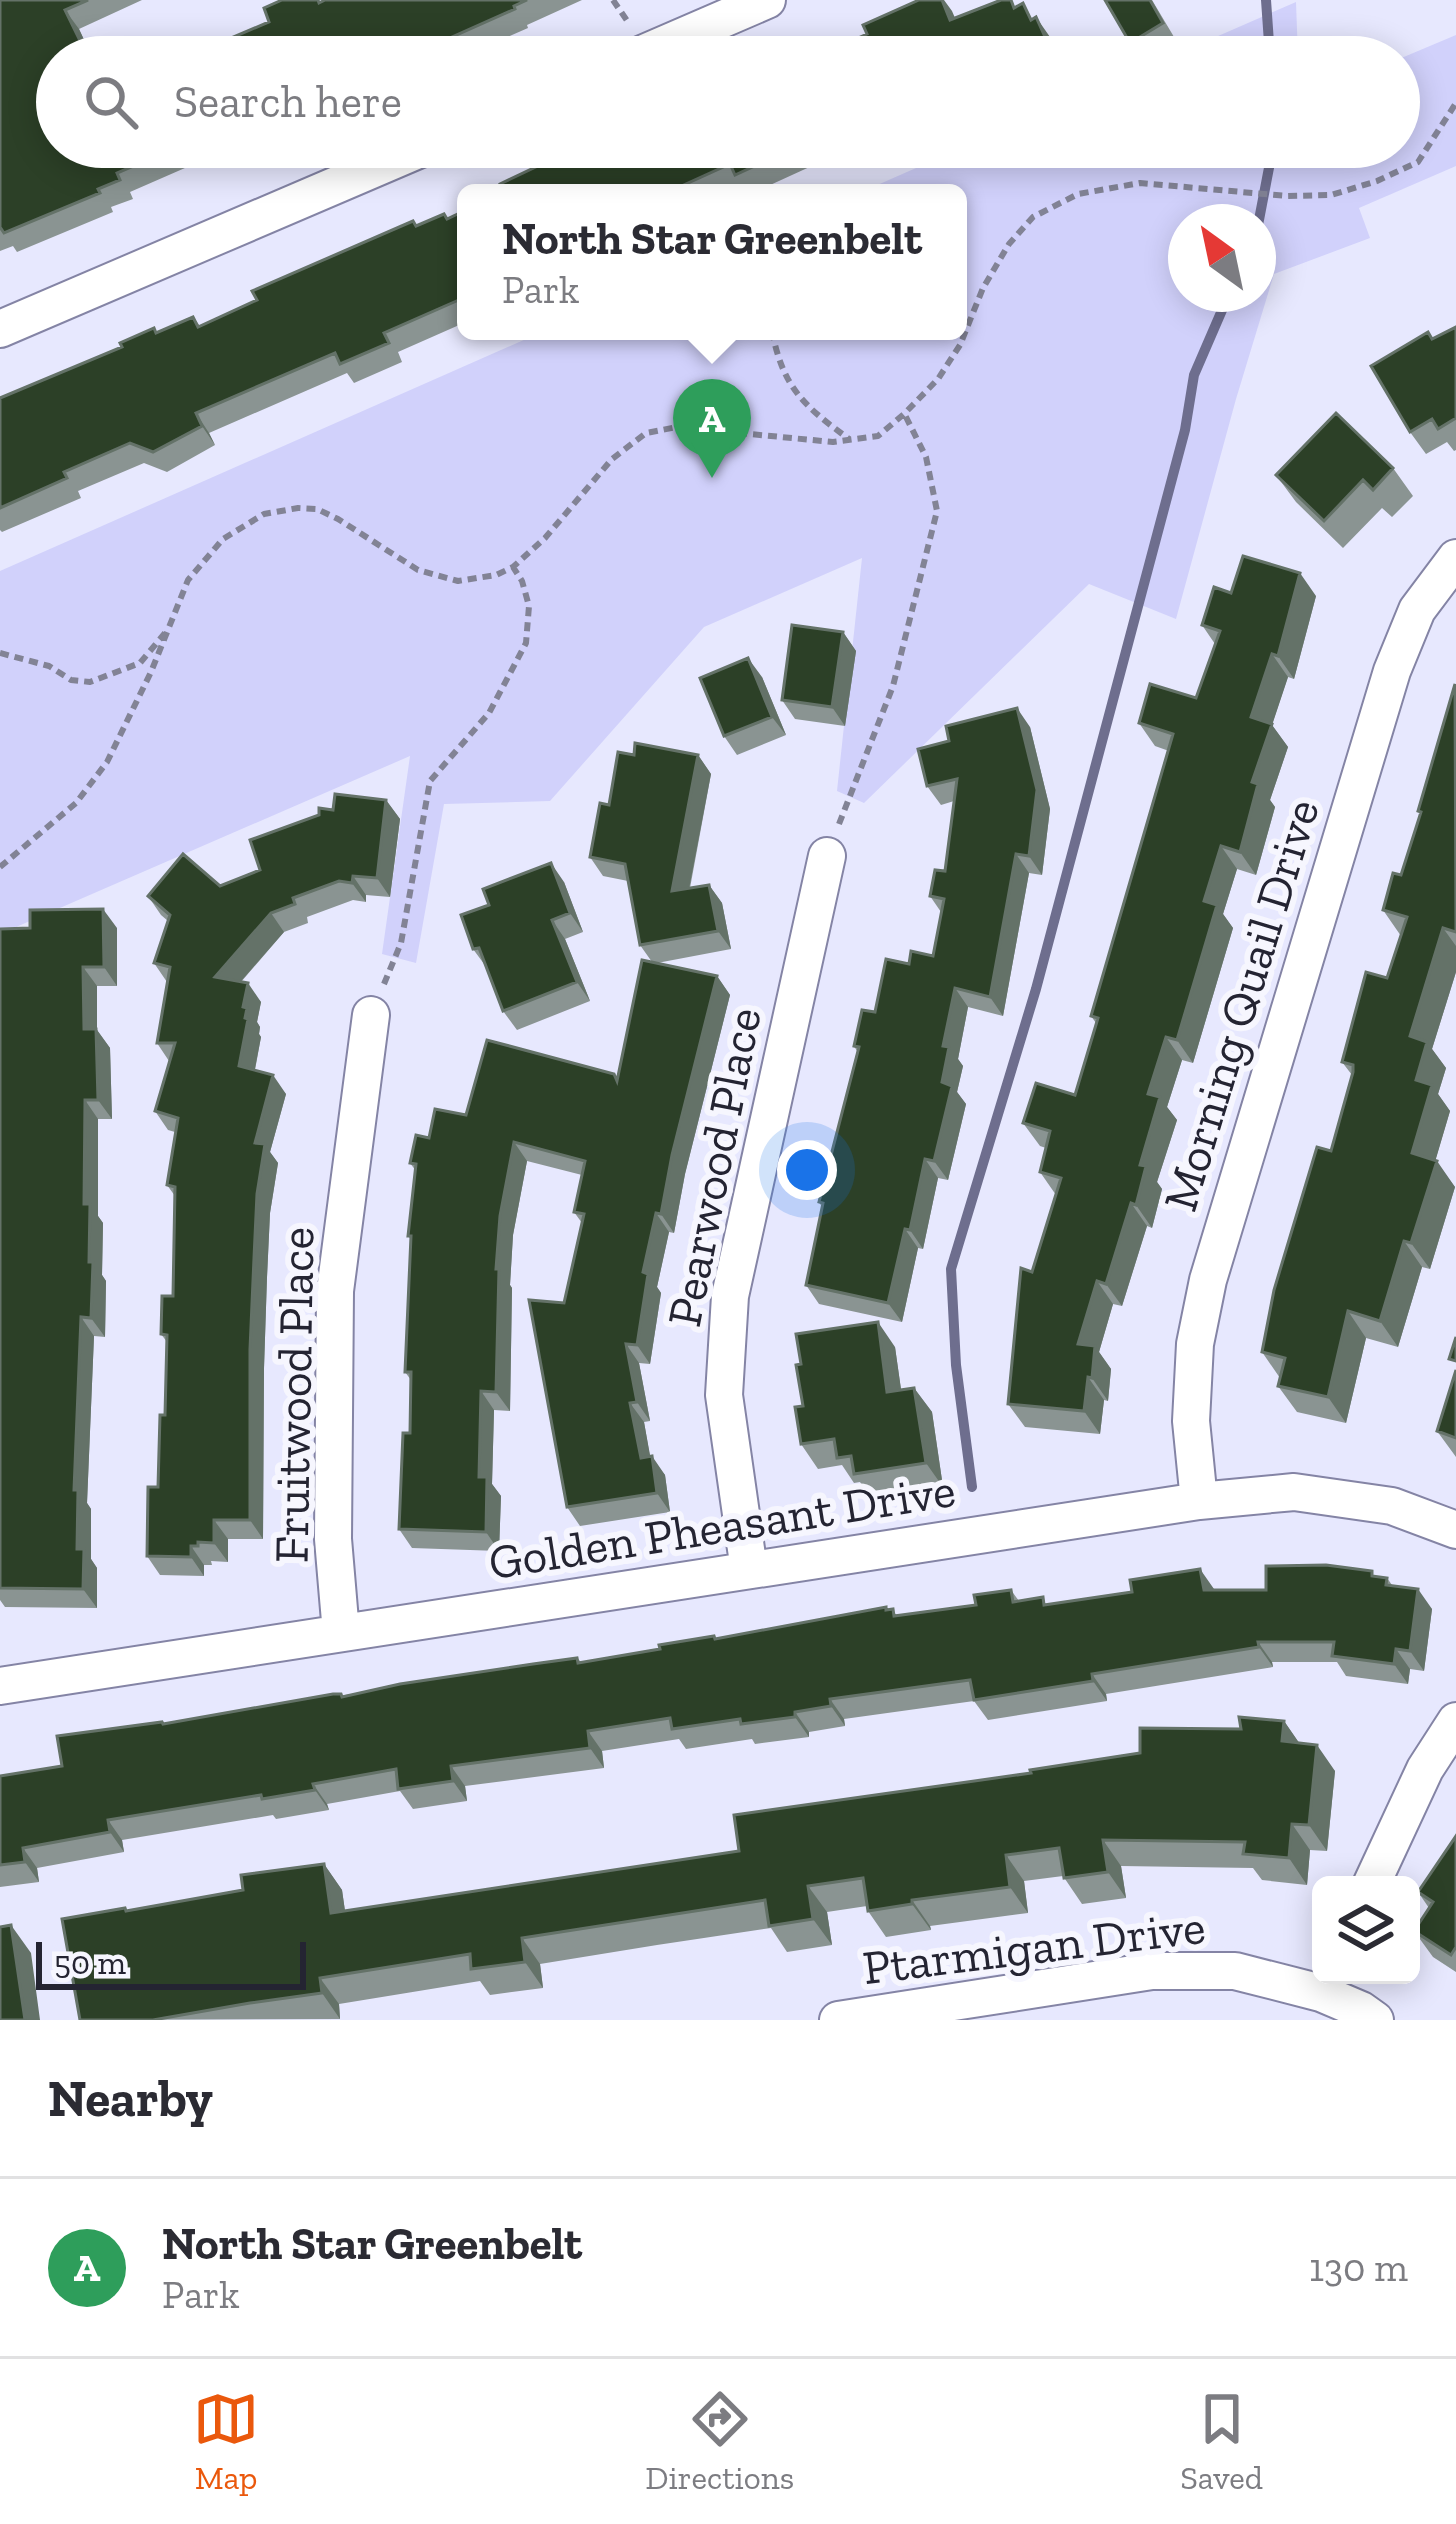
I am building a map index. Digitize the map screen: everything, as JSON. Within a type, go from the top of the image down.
[{"type":"street","points":[[684,36],[767,0]]},
{"type":"street","points":[[0,329],[375,168]]},
{"type":"street","name":"Morning Quail Drive","points":[[1199,1501],[1191,1421],[1195,1344],[1208,1280],[1392,670],[1417,610],[1456,558]]},
{"type":"street","name":"Pearwood Place","points":[[749,1570],[724,1394],[730,1296],[827,856]]},
{"type":"street","name":"Fruitwood Place","points":[[341,1634],[333,1539],[335,1291],[371,1016]]},
{"type":"street","name":"Golden Pheasant Drive","points":[[0,1685],[1199,1501],[1294,1492],[1392,1506],[1456,1530]]},
{"type":"street","points":[[1375,1876],[1425,1769],[1456,1721]]},
{"type":"street","name":"Ptarmigan Drive","points":[[838,2020],[1152,1971],[1234,1971],[1312,1982]]},
{"type":"street","name":"Ptarmigan Drive","points":[[1325,1984],[1376,2020]]},
{"type":"path","points":[[1420,159],[1456,103]]},
{"type":"path","points":[[967,328],[1009,244],[1033,218],[1078,194],[1140,183],[1287,196],[1331,195],[1405,168]]},
{"type":"path","points":[[774,340],[797,396],[852,441]]},
{"type":"path","points":[[0,867],[76,803],[107,762],[132,715],[188,580],[223,539],[264,514],[317,509],[418,570],[458,581],[496,574],[513,567],[545,538],[612,459],[646,433],[677,427],[833,442],[878,436],[938,380],[962,340]]},
{"type":"path","points":[[827,856],[893,686],[938,511],[926,457],[904,414]]},
{"type":"path","points":[[371,1016],[401,943],[430,781],[489,712],[526,643],[530,606],[513,567]]},
{"type":"path","points":[[0,653],[49,666],[71,680],[90,682],[140,663],[171,626]]},
{"type":"shaded area","points":[[1296,2],[1297,36],[1218,36]]},
{"type":"shaded area","points":[[1456,35],[1456,166],[1359,208],[1370,238],[1276,273],[1276,204],[1168,204],[1168,312],[1262,312],[1176,619],[1089,584],[864,803],[837,791],[862,558],[704,627],[550,801],[444,804],[416,963],[382,954],[410,756],[0,934],[0,571],[524,340],[967,340],[967,184],[880,184],[916,168],[1420,168],[1420,50]]},
{"type":"building","points":[[0,0],[88,0],[65,10],[78,36],[36,36],[36,168],[129,168],[117,173],[120,180],[98,189],[100,193],[4,233],[0,227]]},
{"type":"building","points":[[282,0],[527,0],[454,36],[236,36],[269,22],[264,8]]},
{"type":"building","points":[[919,0],[942,0],[950,20],[1011,0],[1014,8],[1023,3],[1045,36],[862,36],[867,34],[863,25]]},
{"type":"building","points":[[1105,0],[1150,0],[1163,23],[1142,36],[1126,36]]},
{"type":"building","points":[[534,168],[721,168],[686,184],[500,184]]},
{"type":"building","points":[[444,214],[447,219],[457,214],[457,301],[384,333],[389,343],[340,364],[335,353],[196,413],[202,426],[153,452],[130,443],[0,508],[0,398],[122,347],[120,343],[154,328],[156,333],[193,317],[198,327],[257,300],[252,291],[413,221],[416,226]]},
{"type":"building","points":[[1456,327],[1456,418],[1438,429],[1432,419],[1410,432],[1371,366],[1428,332],[1432,339]]},
{"type":"building","points":[[1336,413],[1393,468],[1373,490],[1363,480],[1324,521],[1276,475]]},
{"type":"building","points":[[1243,556],[1300,573],[1278,656],[1272,654],[1251,717],[1272,724],[1252,782],[1258,784],[1240,852],[1221,846],[1204,901],[1217,905],[1177,1040],[1166,1037],[1148,1094],[1160,1097],[1140,1165],[1146,1166],[1136,1205],[1131,1203],[1106,1284],[1097,1281],[1078,1344],[1095,1346],[1084,1411],[1008,1404],[1021,1268],[1032,1272],[1061,1178],[1040,1172],[1050,1131],[1023,1123],[1036,1083],[1075,1095],[1098,1018],[1091,1016],[1173,734],[1139,723],[1150,684],[1196,698],[1220,631],[1202,625],[1214,587],[1231,593]]},
{"type":"building","points":[[792,625],[843,632],[832,707],[782,700]]},
{"type":"building","points":[[748,658],[772,717],[724,736],[700,678]]},
{"type":"building","points":[[1455,684],[1456,932],[1443,928],[1410,1036],[1427,1042],[1416,1080],[1432,1085],[1412,1153],[1437,1161],[1411,1243],[1404,1241],[1380,1321],[1348,1311],[1328,1397],[1278,1386],[1285,1358],[1262,1352],[1274,1290],[1317,1147],[1331,1151],[1353,1072],[1353,1065],[1342,1062],[1366,972],[1387,978],[1407,917],[1383,910],[1393,873],[1401,875]]},
{"type":"building","points":[[1017,708],[1037,790],[1029,856],[1016,854],[990,997],[955,988],[943,1046],[949,1047],[942,1082],[952,1086],[934,1161],[925,1159],[888,1303],[806,1285],[823,1203],[819,1202],[859,1047],[854,1046],[862,1010],[875,1012],[886,959],[909,964],[911,951],[933,956],[944,899],[930,896],[935,870],[945,871],[957,779],[927,786],[918,749],[949,741],[946,726]]},
{"type":"building","points":[[635,743],[698,755],[672,891],[709,885],[718,931],[640,945],[625,864],[590,857],[600,803],[609,805],[618,752],[634,755]]},
{"type":"building","points":[[335,794],[386,800],[377,878],[353,876],[352,883],[339,881],[293,898],[295,904],[271,913],[215,977],[248,983],[243,1007],[248,1019],[239,1066],[273,1075],[255,1143],[265,1144],[257,1194],[250,1349],[250,1520],[214,1520],[214,1543],[191,1546],[191,1557],[147,1556],[148,1487],[158,1487],[160,1415],[165,1415],[167,1335],[161,1334],[162,1296],[173,1296],[175,1187],[167,1185],[178,1118],[155,1111],[175,1043],[157,1043],[170,967],[154,963],[170,915],[148,896],[183,854],[220,886],[260,870],[250,840],[319,815],[319,808],[333,810]]},
{"type":"building","points":[[551,863],[570,913],[552,920],[577,982],[503,1011],[461,915],[489,905],[483,889]]},
{"type":"building","points":[[103,909],[104,967],[83,967],[84,1029],[96,1029],[98,1100],[85,1100],[84,1204],[90,1204],[89,1262],[93,1262],[91,1318],[81,1317],[74,1490],[78,1490],[77,1549],[84,1549],[83,1589],[0,1588],[0,929],[30,928],[30,910]]},
{"type":"building","points":[[642,960],[717,976],[643,1272],[648,1274],[637,1345],[626,1344],[637,1402],[630,1403],[641,1458],[652,1456],[657,1493],[567,1507],[529,1300],[564,1303],[584,1214],[574,1212],[585,1161],[514,1142],[496,1269],[496,1392],[481,1391],[479,1477],[487,1477],[486,1532],[399,1529],[403,1433],[410,1433],[411,1372],[405,1372],[408,1236],[416,1164],[410,1163],[416,1135],[429,1138],[435,1109],[466,1115],[487,1040],[614,1074],[617,1081]]},
{"type":"building","points":[[878,1322],[887,1392],[914,1388],[926,1463],[854,1474],[851,1456],[837,1458],[834,1439],[801,1444],[795,1407],[803,1406],[796,1334]]},
{"type":"building","points":[[1456,1370],[1456,1438],[1437,1431]]},
{"type":"building","points":[[1326,1565],[1372,1571],[1372,1576],[1387,1578],[1386,1585],[1418,1589],[1410,1651],[1396,1649],[1394,1664],[1332,1656],[1334,1642],[1258,1642],[1259,1647],[1092,1674],[1093,1681],[974,1700],[970,1680],[830,1699],[831,1706],[795,1712],[795,1717],[741,1724],[740,1719],[672,1729],[670,1718],[588,1731],[590,1748],[451,1766],[453,1781],[398,1789],[396,1769],[313,1784],[315,1790],[108,1820],[110,1832],[23,1848],[25,1862],[0,1865],[0,1776],[62,1766],[57,1736],[163,1724],[333,1694],[342,1697],[533,1664],[577,1658],[578,1663],[886,1607],[893,1609],[894,1616],[976,1605],[974,1595],[1011,1590],[1013,1602],[1043,1597],[1044,1605],[1132,1592],[1130,1580],[1200,1569],[1204,1590],[1266,1590],[1266,1566]]},
{"type":"building","points":[[1239,1717],[1284,1721],[1282,1741],[1317,1745],[1309,1825],[1292,1824],[1289,1858],[1243,1854],[1245,1842],[1103,1840],[1108,1872],[1064,1878],[1059,1848],[1006,1855],[1010,1887],[868,1911],[863,1878],[808,1886],[813,1919],[769,1926],[765,1900],[522,1938],[525,1962],[471,1969],[470,1954],[320,1978],[322,1993],[153,2020],[80,2020],[62,1919],[243,1890],[241,1875],[324,1864],[331,1913],[739,1851],[734,1815],[1140,1753],[1140,1728],[1241,1729]]},
{"type":"building","points":[[1456,1836],[1456,1947],[1451,1955],[1420,1935],[1420,1922],[1433,1902],[1420,1889]]},
{"type":"building","points":[[11,1925],[25,2020],[0,2020],[0,1927]]},
{"type":"waterway","points":[[1266,0],[1269,36]]},
{"type":"waterway","points":[[1262,204],[1269,168]]},
{"type":"waterway","points":[[972,1487],[956,1365],[951,1269],[1036,989],[1185,430],[1194,375],[1221,312]]},
{"type":"place","name":"North Star Greenbelt","points":[[712,478]]}]
